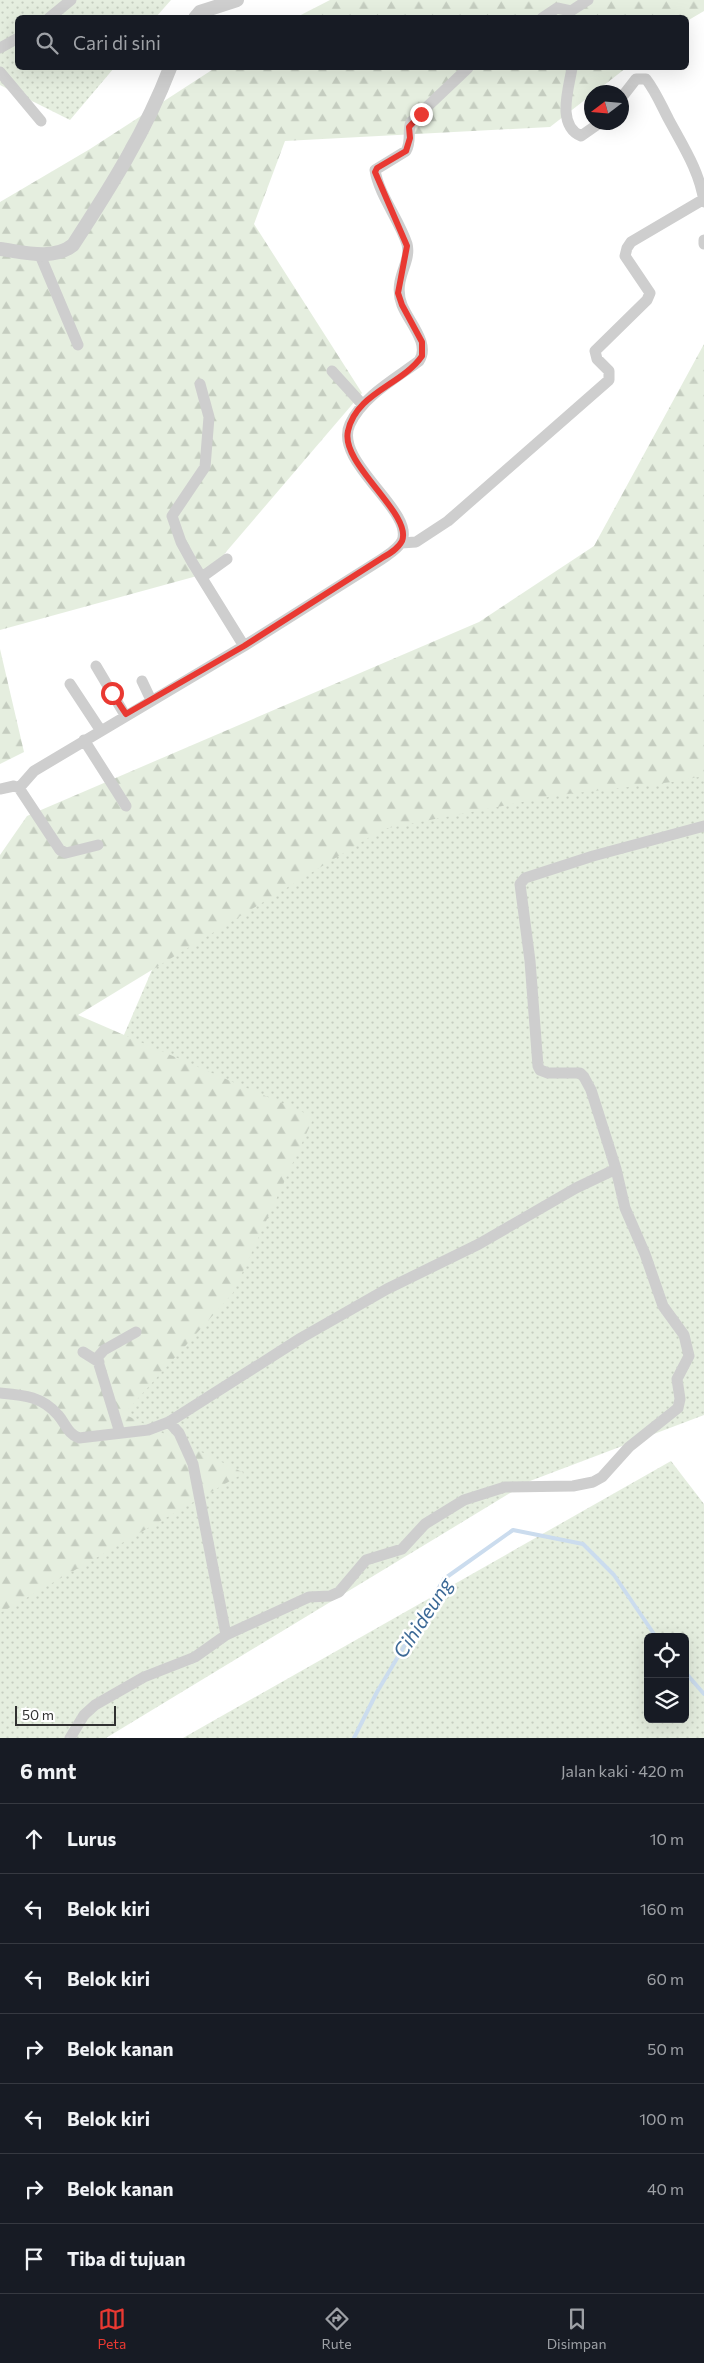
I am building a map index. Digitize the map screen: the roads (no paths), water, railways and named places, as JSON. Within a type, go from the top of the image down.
[{"type":"street","points":[[52,15],[70,0]]},
{"type":"street","points":[[198,15],[200,12],[237,0]]},
{"type":"street","points":[[546,15],[557,8],[572,14],[588,0]]},
{"type":"street","points":[[0,48],[15,40]]},
{"type":"street","points":[[0,249],[40,255],[64,251],[73,245],[123,168],[169,70]]},
{"type":"street","points":[[401,543],[403,536],[398,521],[353,456],[347,442],[349,425],[362,404],[419,361],[423,350],[422,342],[402,305],[398,293],[407,252],[406,243],[375,170],[406,151],[409,146],[409,127],[412,122],[466,70]]},
{"type":"street","points":[[572,70],[565,103],[565,116],[577,134],[581,136],[590,130]]},
{"type":"street","points":[[0,72],[42,121]]},
{"type":"street","points":[[19,788],[34,770],[244,646],[382,558],[401,543],[416,542],[448,521],[609,380],[609,371],[598,358],[595,351],[647,300],[650,293],[625,256],[627,248],[631,242],[704,200],[702,187],[688,155],[656,93],[646,79],[636,79],[629,88]]},
{"type":"street","points":[[40,255],[78,346]]},
{"type":"street","points":[[332,371],[362,404]]},
{"type":"street","points":[[200,384],[209,417],[205,467],[172,516],[181,542],[216,604],[244,646]]},
{"type":"street","points":[[202,577],[227,559]]},
{"type":"street","points":[[96,666],[126,714]]},
{"type":"street","points":[[142,681],[151,700]]},
{"type":"street","points":[[70,684],[101,730]]},
{"type":"street","points":[[84,740],[126,806]]},
{"type":"street","points":[[0,789],[14,786],[19,788],[60,850],[71,853],[98,845]]},
{"type":"street","points":[[70,1738],[84,1715],[95,1704],[144,1678],[194,1658],[226,1635],[309,1598],[330,1596],[339,1592],[366,1560],[402,1549],[425,1524],[470,1497],[505,1487],[573,1486],[593,1482],[602,1477],[629,1447],[678,1408],[680,1399],[677,1379],[687,1362],[688,1350],[682,1330],[663,1306],[645,1254],[625,1208],[616,1169],[591,1090],[584,1077],[574,1072],[543,1073],[538,1066],[530,961],[520,884],[525,878],[593,856],[704,826]]},
{"type":"street","points":[[0,1393],[37,1398],[59,1416],[72,1435],[79,1438],[148,1430],[169,1422],[301,1338],[386,1289],[479,1244],[576,1188],[616,1169]]},
{"type":"street","points":[[120,1433],[97,1358],[100,1353],[136,1332]]},
{"type":"street","points":[[84,1352],[99,1362]]},
{"type":"street","points":[[169,1422],[179,1433],[193,1464],[226,1635]]},
{"type":"waterway","name":"Cihideung","points":[[354,1738],[377,1692],[444,1579],[513,1530],[583,1544],[614,1575],[653,1633]]},
{"type":"waterway","name":"Cihideung","points":[[689,1677],[704,1694]]}]
